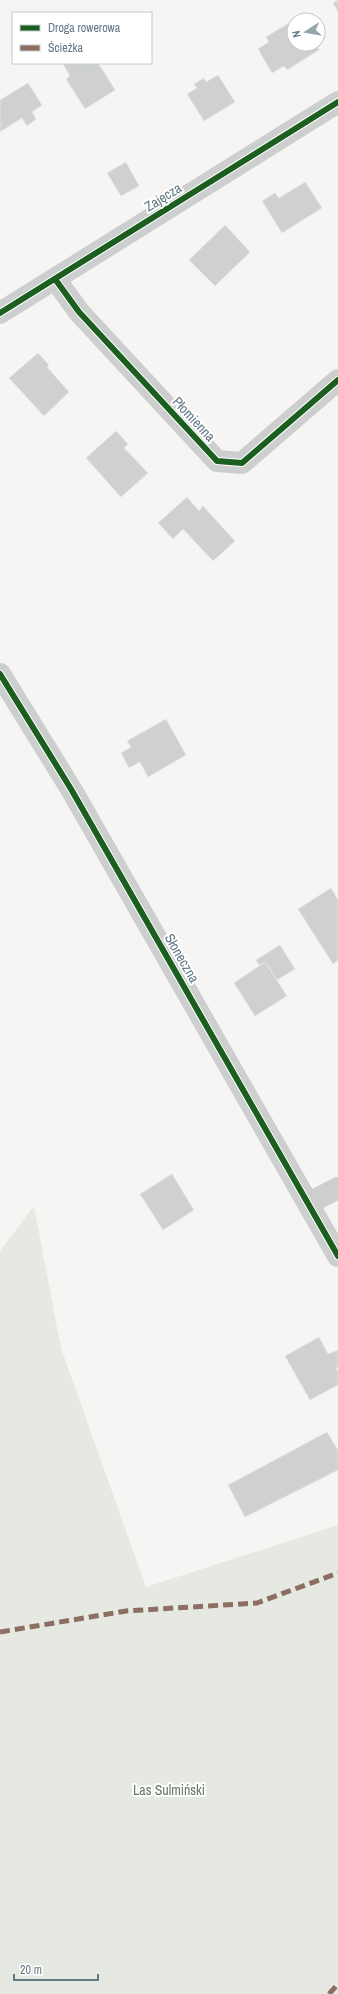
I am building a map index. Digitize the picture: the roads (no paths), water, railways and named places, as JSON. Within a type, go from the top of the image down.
[{"type":"street","name":"Zajęcza","points":[[0,313],[338,102]]},
{"type":"street","name":"Płomienna","points":[[55,279],[79,312],[217,461],[242,463],[338,380]]},
{"type":"street","name":"Słoneczna","points":[[0,674],[71,789],[338,1256]]},
{"type":"street","points":[[309,1203],[338,1188]]},
{"type":"park label","name":"Las Sulmiński","points":[[169,1790]]}]
